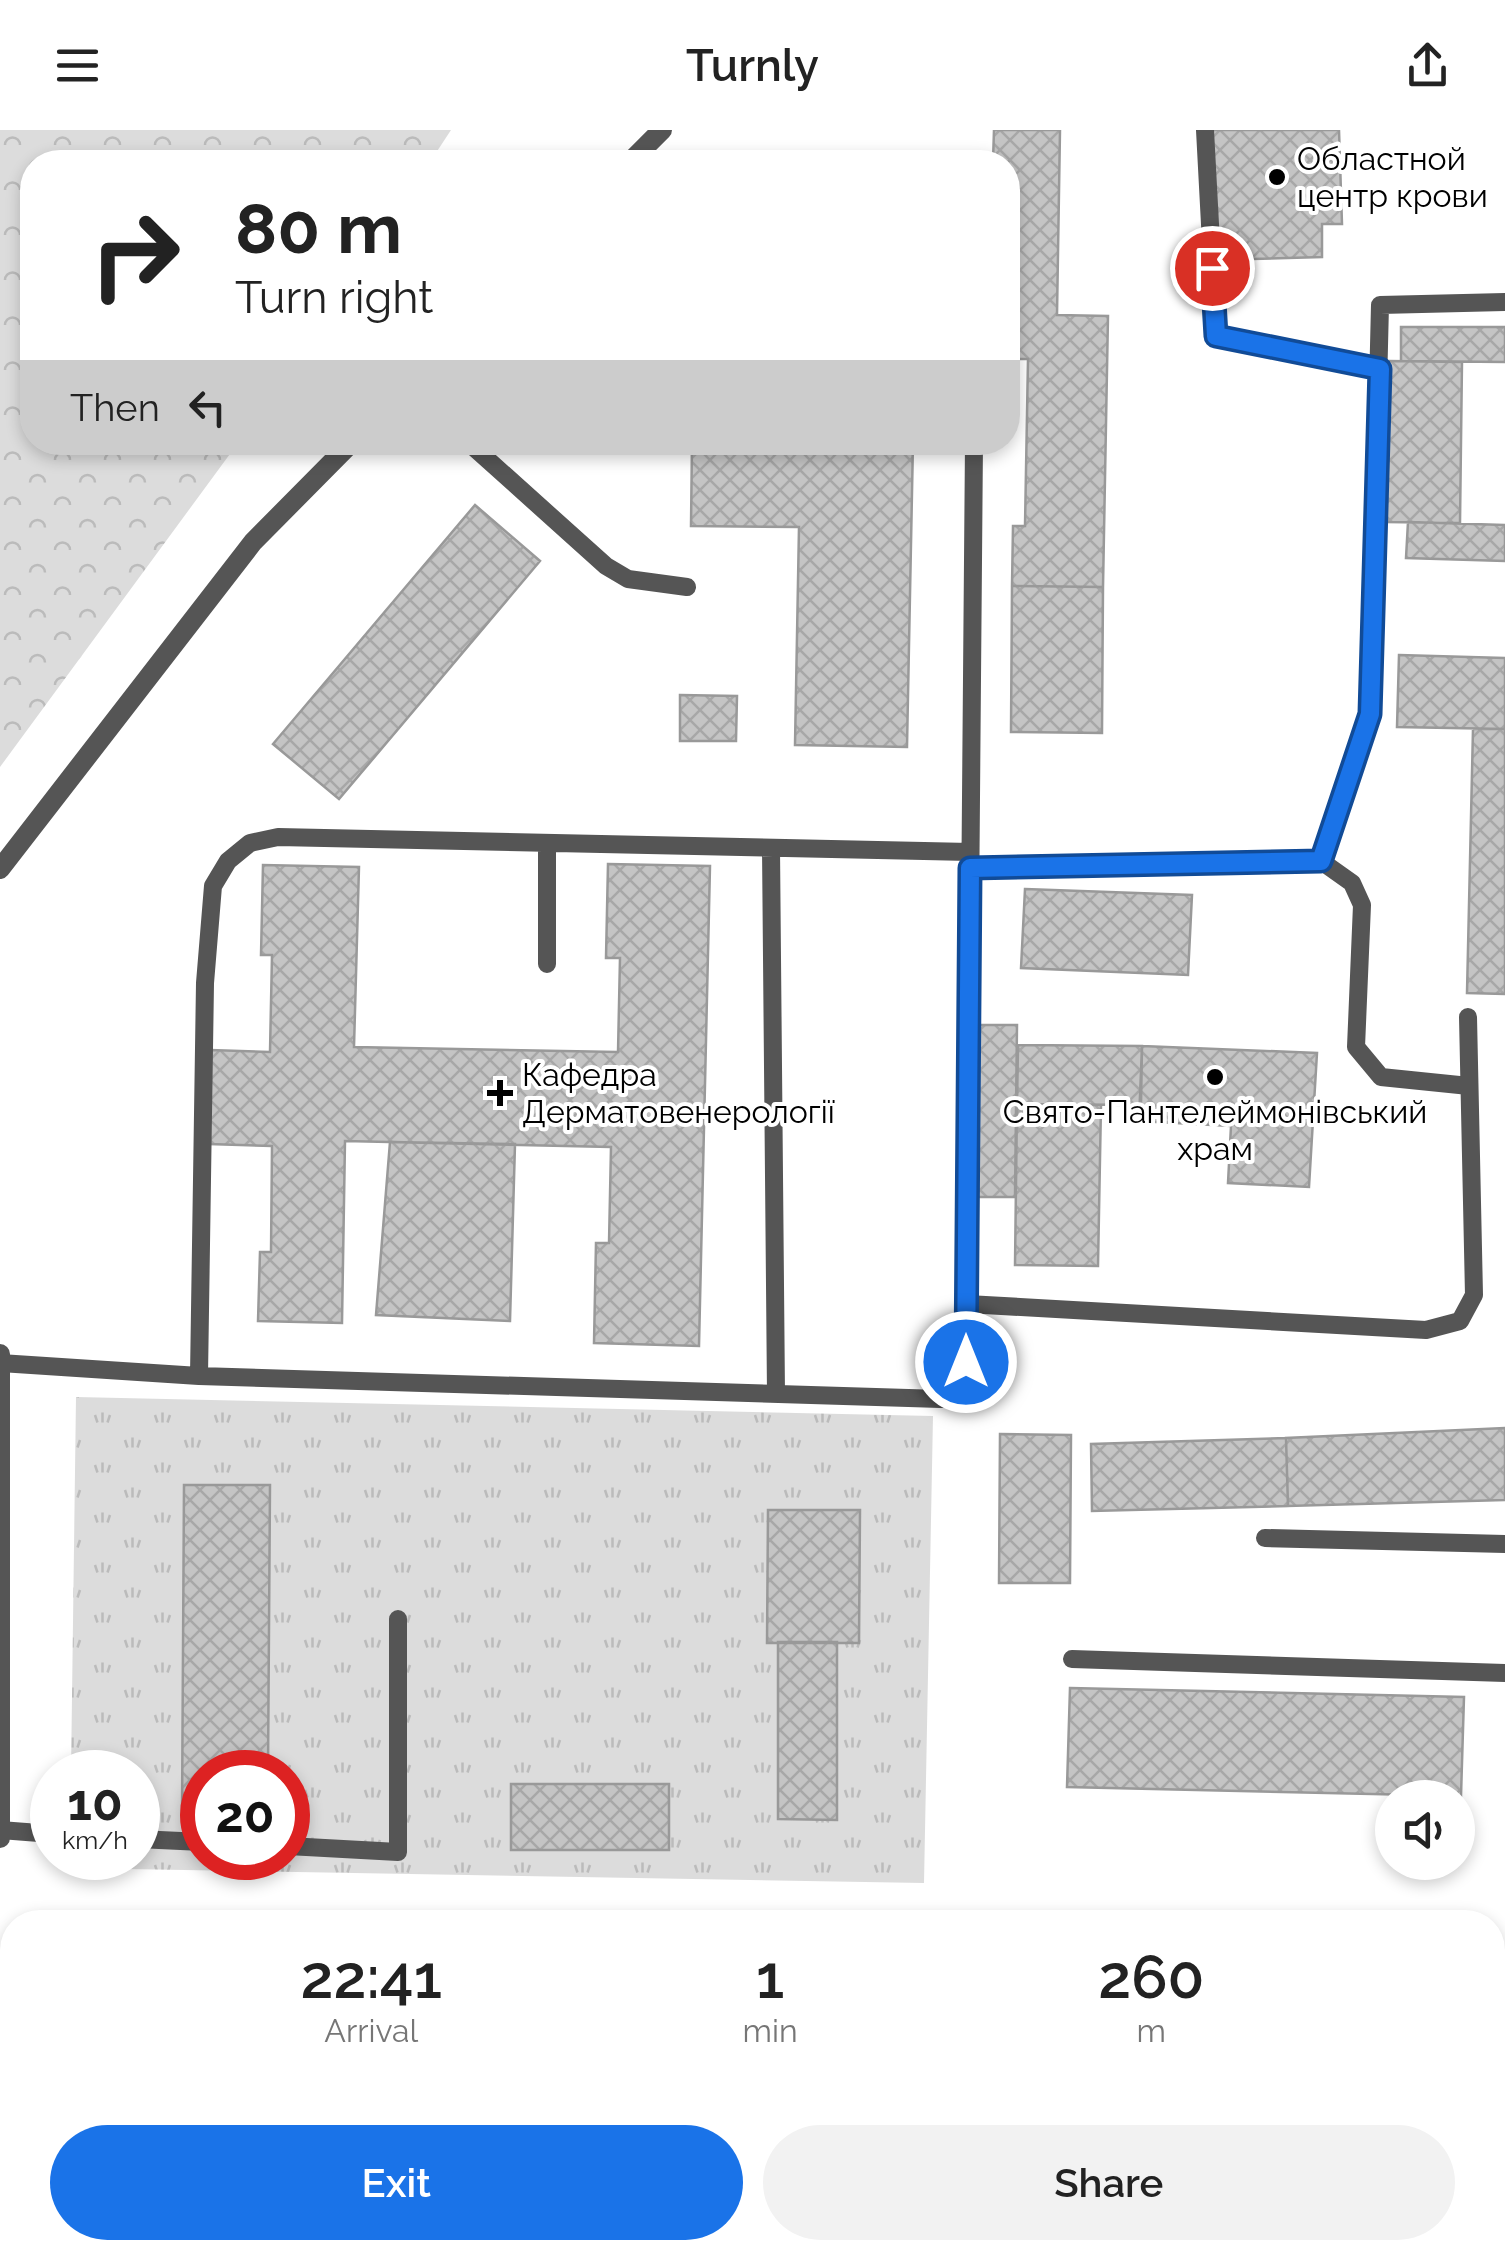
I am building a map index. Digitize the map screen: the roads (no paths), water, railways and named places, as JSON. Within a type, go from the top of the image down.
[{"type":"street","points":[[642,150],[662,130]]},
{"type":"street","points":[[0,869],[253,542],[339,455]]},
{"type":"street","points":[[0,1354],[0,1838]]},
{"type":"lane","points":[[1205,130],[1216,336],[1380,369]]},
{"type":"lane","points":[[1321,861],[1370,714],[1380,305],[1505,302]]},
{"type":"lane","points":[[482,455],[606,566],[628,579],[687,587]]},
{"type":"lane","points":[[0,1364],[198,1376],[941,1399],[966,1390],[974,455]]},
{"type":"lane","points":[[198,1376],[205,983],[213,886],[228,860],[250,843],[278,837],[771,848],[970,860],[1321,861],[1352,883],[1362,905],[1356,1047],[1382,1077],[1469,1086]]},
{"type":"lane","points":[[547,844],[548,964]]},
{"type":"lane","points":[[771,848],[776,1394]]},
{"type":"lane","points":[[967,1304],[1426,1330],[1460,1321],[1474,1294],[1468,1017]]},
{"type":"lane","points":[[1265,1538],[1505,1544]]},
{"type":"lane","points":[[310,1847],[398,1852],[398,1619]]},
{"type":"lane","points":[[1072,1659],[1505,1672]]},
{"type":"lane","points":[[0,1830],[30,1832]]},
{"type":"place","name":"Областной центр крови","points":[[1277,177]]},
{"type":"place","name":"Свято-Пантелеймонівський храм","points":[[1215,1077]]},
{"type":"place","name":"Кафедра Дерматовенерології","points":[[500,1093]]}]
